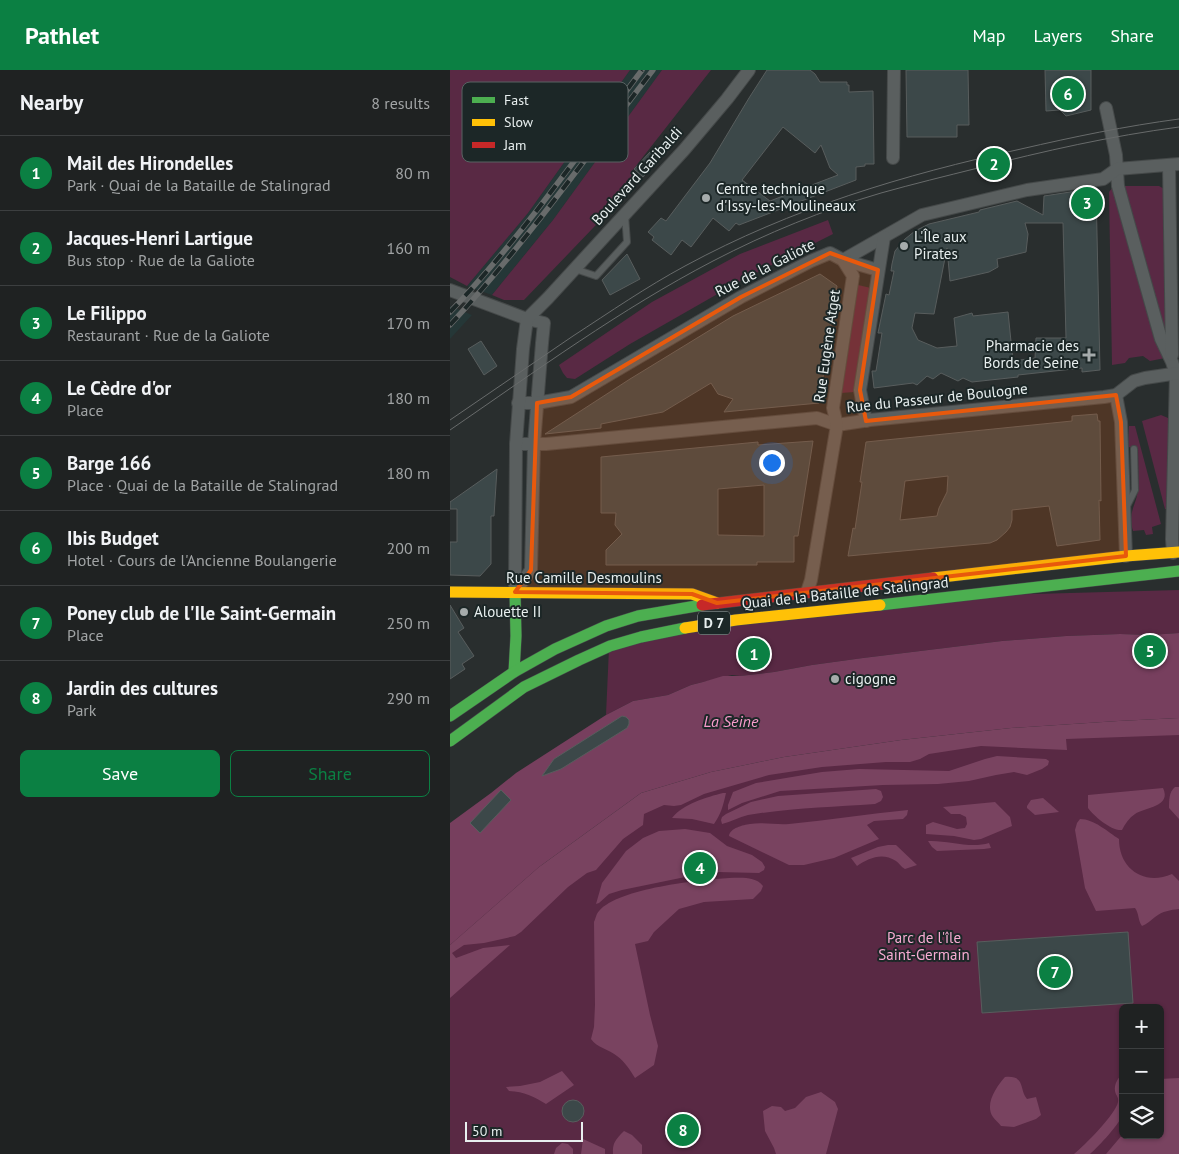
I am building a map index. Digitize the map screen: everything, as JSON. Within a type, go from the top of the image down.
[{"type":"main road","name":"Quai de la Bataille de Stalingrad","points":[[450,716],[514,672],[555,649],[606,626],[638,616],[717,602],[734,602],[807,592],[1176,552]]},
{"type":"main road","points":[[1100,580],[1126,556],[1151,573]]},
{"type":"main road","name":"Quai de la Bataille de Stalingrad","points":[[450,741],[524,687],[610,646],[641,637],[688,627],[736,620],[895,604],[1179,570]]},
{"type":"main road","name":"Rue Camille Desmoulins","points":[[450,592],[692,594],[717,602]]},
{"type":"main road","points":[[514,592],[516,636],[514,672]]},
{"type":"street","name":"Boulevard Garibaldi","points":[[527,319],[546,301],[684,150],[749,70]]},
{"type":"street","points":[[894,70],[894,158]]},
{"type":"street","points":[[1106,108],[1116,155],[1118,186],[1161,339],[1176,370]]},
{"type":"street","points":[[844,260],[922,215],[1028,190],[1103,180],[1117,169],[1174,165],[1176,370],[1172,538],[1176,552]]},
{"type":"street","points":[[866,421],[860,390],[884,237]]},
{"type":"street","name":"Rue de la Galiote","points":[[518,403],[537,403],[571,397],[741,297],[811,261],[830,253],[844,260]]},
{"type":"street","points":[[844,260],[878,270]]},
{"type":"street","name":"Rue Eugène Atget","points":[[807,592],[811,580],[837,425],[832,408],[853,276],[844,260]]},
{"type":"street","points":[[450,290],[527,319],[544,323]]},
{"type":"street","points":[[514,592],[532,570],[534,444],[546,301]]},
{"type":"street","points":[[514,592],[516,444],[518,403],[527,319]]},
{"type":"street","name":"Rue du Passeur de Boulogne","points":[[516,444],[688,431],[816,418],[837,425],[1116,395],[1134,381],[1176,370]]},
{"type":"street","points":[[1116,395],[1121,422],[1126,556]]},
{"type":"lane","points":[[574,269],[596,276],[627,242],[625,214]]},
{"type":"lane","points":[[1124,512],[1135,490],[1134,449]]},
{"type":"highlighted area","points":[[830,253],[878,270],[860,390],[866,421],[1116,395],[1121,422],[1126,556],[717,603],[692,594],[515,592],[531,570],[537,403],[571,397],[741,297]]},
{"type":"shaded area","points":[[630,70],[662,70],[628,117],[628,82],[621,82]]},
{"type":"shaded area","points":[[564,162],[595,162],[553,220],[492,295],[467,286],[528,213]]},
{"type":"shaded area","points":[[450,306],[472,315],[450,339]]},
{"type":"shaded area","points":[[1179,718],[1179,735],[1066,739],[1067,750],[981,746],[929,754],[910,762],[822,767],[769,775],[704,794],[681,805],[664,805],[644,814],[643,825],[623,839],[596,870],[587,873],[568,887],[521,932],[515,936],[484,943],[464,945],[452,953],[456,958],[483,948],[510,945],[450,998],[450,945],[539,867],[641,793],[711,772],[784,757],[901,740],[1011,728]]},
{"type":"shaded area","points":[[997,756],[1046,759],[1049,761],[1048,765],[1042,769],[1027,775],[1014,772],[969,781],[938,784],[780,791],[742,803],[728,810],[733,792],[756,783],[822,772],[859,769],[949,771]]},
{"type":"shaded area","points":[[1175,787],[1179,787],[1179,819],[1169,808],[1170,794]]},
{"type":"shaded area","points":[[1163,788],[1165,794],[1161,803],[1135,814],[1127,821],[1122,830],[1108,826],[1088,808],[1088,795]]},
{"type":"shaded area","points":[[876,789],[881,791],[883,797],[881,801],[875,804],[764,813],[745,816],[722,824],[721,820],[726,814],[751,802],[778,796]]},
{"type":"shaded area","points":[[726,793],[723,806],[714,824],[692,819],[672,818],[689,805]]},
{"type":"shaded area","points":[[1043,798],[1059,812],[1035,815],[1027,808],[1031,800]]},
{"type":"shaded area","points":[[995,802],[1010,817],[1012,826],[974,840],[926,834],[926,825],[933,822],[957,829],[965,828],[967,824],[966,817],[960,814],[951,814],[943,807]]},
{"type":"shaded area","points":[[908,810],[907,815],[903,819],[874,821],[867,825],[879,839],[834,858],[804,865],[789,865],[729,836],[734,829],[750,824],[789,824]]},
{"type":"shaded area","points":[[1080,819],[1096,823],[1119,839],[1123,859],[1135,872],[1152,878],[1172,874],[1179,881],[1179,909],[1161,913],[1142,926],[1135,908],[1096,911],[1085,888],[1075,830]]},
{"type":"shaded area","points":[[685,829],[710,833],[727,846],[752,855],[762,862],[765,867],[764,870],[759,873],[718,872],[695,875],[622,890],[609,894],[596,904],[602,883],[626,851],[643,838],[659,831]]},
{"type":"shaded area","points":[[928,841],[967,845],[989,843],[991,848],[937,851]]},
{"type":"shaded area","points":[[896,845],[917,865],[905,869],[891,858],[876,857],[857,866],[851,858],[878,847]]},
{"type":"shaded area","points":[[729,878],[752,879],[763,886],[753,899],[704,902],[679,909],[654,932],[648,941],[635,944],[658,1046],[654,1065],[635,1078],[620,1058],[591,1039],[594,1027],[595,1005],[594,922],[597,913],[609,903],[641,891],[680,883]]},
{"type":"shaded area","points":[[562,1071],[574,1085],[546,1104],[529,1095],[509,1091],[506,1087],[540,1082]]},
{"type":"shaded area","points":[[1005,1077],[1016,1078],[1019,1081],[1027,1099],[1036,1097],[1041,1115],[1036,1119],[1014,1127],[1001,1126],[993,1117],[990,1107],[995,1090]]},
{"type":"shaded area","points":[[1119,1078],[1118,1123],[1090,1154],[1074,1154],[1099,1130],[1112,1114],[1118,1100],[1115,1086]]},
{"type":"shaded area","points":[[1179,1078],[1179,1154],[1106,1154],[1119,1139],[1164,1139],[1164,1079]]},
{"type":"shaded area","points":[[821,1092],[835,1102],[838,1109],[826,1154],[776,1154],[765,1131],[763,1111],[772,1106],[781,1107],[785,1111],[795,1108],[806,1097]]},
{"type":"shaded area","points":[[624,1131],[632,1135],[642,1145],[642,1154],[613,1154],[615,1141]]},
{"type":"shaded area","points":[[583,1139],[605,1149],[605,1154],[581,1154]]},
{"type":"shaded area","points":[[562,1143],[568,1144],[573,1149],[573,1154],[554,1154],[556,1148]]},
{"type":"green space","points":[[450,70],[630,70],[621,82],[462,82],[462,162],[564,162],[528,213],[467,286],[450,277]]},
{"type":"green space","points":[[662,70],[711,70],[632,171],[640,179],[524,300],[504,300],[492,295],[553,220],[595,162],[628,162],[628,117]]},
{"type":"green space","points":[[1114,186],[1159,186],[1166,190],[1170,357],[1150,361],[1143,356],[1129,358],[1125,363],[1112,365],[1109,192]]},
{"type":"green space","points":[[828,220],[833,234],[742,280],[630,344],[575,379],[567,378],[563,373],[559,365],[652,302],[740,254]]},
{"type":"green space","points":[[858,285],[871,288],[854,392],[841,393]]},
{"type":"green space","points":[[1161,415],[1168,418],[1170,509],[1165,509],[1142,421]]},
{"type":"green space","points":[[1129,426],[1135,426],[1161,524],[1152,527],[1153,534],[1146,535],[1144,530],[1133,531],[1131,524],[1138,488],[1138,448],[1128,447]]},
{"type":"green space","points":[[1179,590],[1179,633],[1066,636],[1002,641],[863,658],[774,672],[740,676],[732,675],[691,685],[668,695],[633,701],[606,715],[609,648],[763,618],[998,595]]},
{"type":"green space","name":"Parc de l'île Saint-Germain","points":[[1179,718],[1179,1154],[450,1154],[450,945],[539,867],[711,772]]},
{"type":"water","name":"La Seine","points":[[1179,633],[1179,718],[1011,728],[901,740],[784,757],[711,772],[641,793],[539,867],[450,945],[450,823],[516,773],[606,715],[633,701],[668,695],[691,685],[723,676],[774,672],[863,658],[1002,641],[1066,636]]},
{"type":"building","points":[[767,70],[810,70],[820,82],[847,82],[849,92],[873,91],[874,164],[856,167],[856,180],[739,225],[736,223],[729,231],[713,218],[691,247],[682,240],[671,255],[652,240],[654,237],[648,232],[661,218],[666,221],[710,163]],"holes":[[[783,127],[815,153],[821,145],[830,168],[838,175],[770,201],[742,180]]]},
{"type":"building","points":[[906,70],[968,70],[969,125],[957,125],[957,137],[907,137]]},
{"type":"building","points":[[1045,70],[1091,70],[1091,110],[1066,116],[1060,110],[1046,111]]},
{"type":"building","points":[[651,151],[659,159],[643,177],[634,169]]},
{"type":"building","points":[[1096,189],[1100,370],[1082,372],[1082,368],[972,382],[963,378],[958,381],[941,373],[933,379],[927,376],[917,385],[913,383],[874,388],[872,371],[876,371],[882,333],[878,333],[886,294],[889,295],[894,271],[891,271],[892,264],[895,251],[905,239],[929,224],[1017,201],[1043,215],[1044,196]],"holes":[[[1025,223],[1063,223],[1066,338],[1036,338],[1035,358],[1013,361],[1008,312],[973,316],[972,313],[954,318],[957,346],[937,348],[918,340],[912,328],[915,313],[934,314],[947,248],[950,281],[989,272],[998,267],[997,259],[1026,252],[1028,234]]]},
{"type":"building","points":[[627,254],[640,279],[610,295],[602,280]]},
{"type":"building","points":[[820,274],[837,286],[819,403],[724,412],[733,399],[718,394],[711,383],[663,412],[601,424],[601,428],[545,434],[733,316]]},
{"type":"building","points":[[481,341],[497,366],[484,375],[468,349]]},
{"type":"building","points":[[1097,414],[1098,421],[1100,421],[1100,540],[1057,546],[1049,506],[1012,510],[1010,527],[997,540],[990,543],[848,556],[853,528],[855,529],[866,442],[1072,421],[1072,416]],"holes":[[[948,476],[947,492],[937,516],[900,520],[905,481]]]},
{"type":"building","points":[[813,441],[798,536],[794,536],[794,562],[757,562],[757,565],[606,565],[606,550],[622,534],[615,525],[616,513],[601,513],[601,457],[758,442],[758,445]],"holes":[[[764,485],[764,536],[718,535],[718,489]]]},
{"type":"building","points":[[497,469],[494,516],[491,516],[491,564],[480,576],[450,575],[450,542],[457,542],[457,509],[450,509],[450,502]]},
{"type":"building","points":[[450,605],[464,628],[458,632],[474,656],[462,664],[465,669],[450,679]]},
{"type":"building","points":[[622,716],[629,720],[627,728],[561,769],[542,776],[554,759]]},
{"type":"building","points":[[501,790],[511,800],[480,833],[470,823]]},
{"type":"building","points":[[1128,932],[1133,1003],[982,1013],[977,942]]},
{"type":"building","points":[[573,1100],[581,1103],[584,1111],[581,1119],[573,1122],[565,1119],[562,1111],[565,1103]]},
{"type":"tram line","points":[[450,420],[656,282],[725,245],[807,210],[891,182],[977,159],[1080,136],[1179,119]]},
{"type":"tram line","points":[[450,430],[579,341],[645,299],[713,261],[796,223],[838,207],[917,183],[1103,139],[1179,127]]},
{"type":"railway","points":[[628,89],[642,70]]},
{"type":"railway","points":[[628,103],[653,70]]},
{"type":"railway","points":[[450,312],[526,225],[574,162]]},
{"type":"railway","points":[[450,325],[504,264],[583,162]]},
{"type":"traffic: fast","points":[[880,605],[1179,571]]},
{"type":"traffic: fast","points":[[514,672],[516,636],[515,592]]},
{"type":"traffic: fast","points":[[450,716],[514,672],[555,649],[606,626],[638,616],[702,605]]},
{"type":"traffic: fast","points":[[450,741],[524,687],[579,660],[610,646],[641,637],[685,628]]},
{"type":"traffic: slow","points":[[933,578],[1126,556],[1179,552]]},
{"type":"traffic: slow","points":[[450,592],[692,594],[717,603]]},
{"type":"traffic: slow","points":[[685,628],[736,620],[880,605]]},
{"type":"traffic: jam","points":[[702,605],[933,578]]},
{"type":"place","name":"Ibis Budget","points":[[1068,94]]},
{"type":"place","name":"Jacques-Henri Lartigue","points":[[994,164]]},
{"type":"place","name":"Centre technique d'Issy-les-Moulineaux","points":[[706,198]]},
{"type":"place","name":"Le Filippo","points":[[1087,203]]},
{"type":"place","name":"L'Île aux Pirates","points":[[904,246]]},
{"type":"place","name":"Pharmacie des Bords de Seine","points":[[1089,355]]},
{"type":"place","name":"Alouette II","points":[[464,612]]},
{"type":"place","name":"Barge 166","points":[[1150,651]]},
{"type":"place","name":"Mail des Hirondelles","points":[[754,654]]},
{"type":"place","name":"cigogne","points":[[835,679]]},
{"type":"place","name":"Le Cèdre d'or","points":[[700,868]]},
{"type":"place","name":"Poney club de l'Ile Saint-Germain","points":[[1055,972]]},
{"type":"place","name":"Jardin des cultures","points":[[683,1130]]}]
